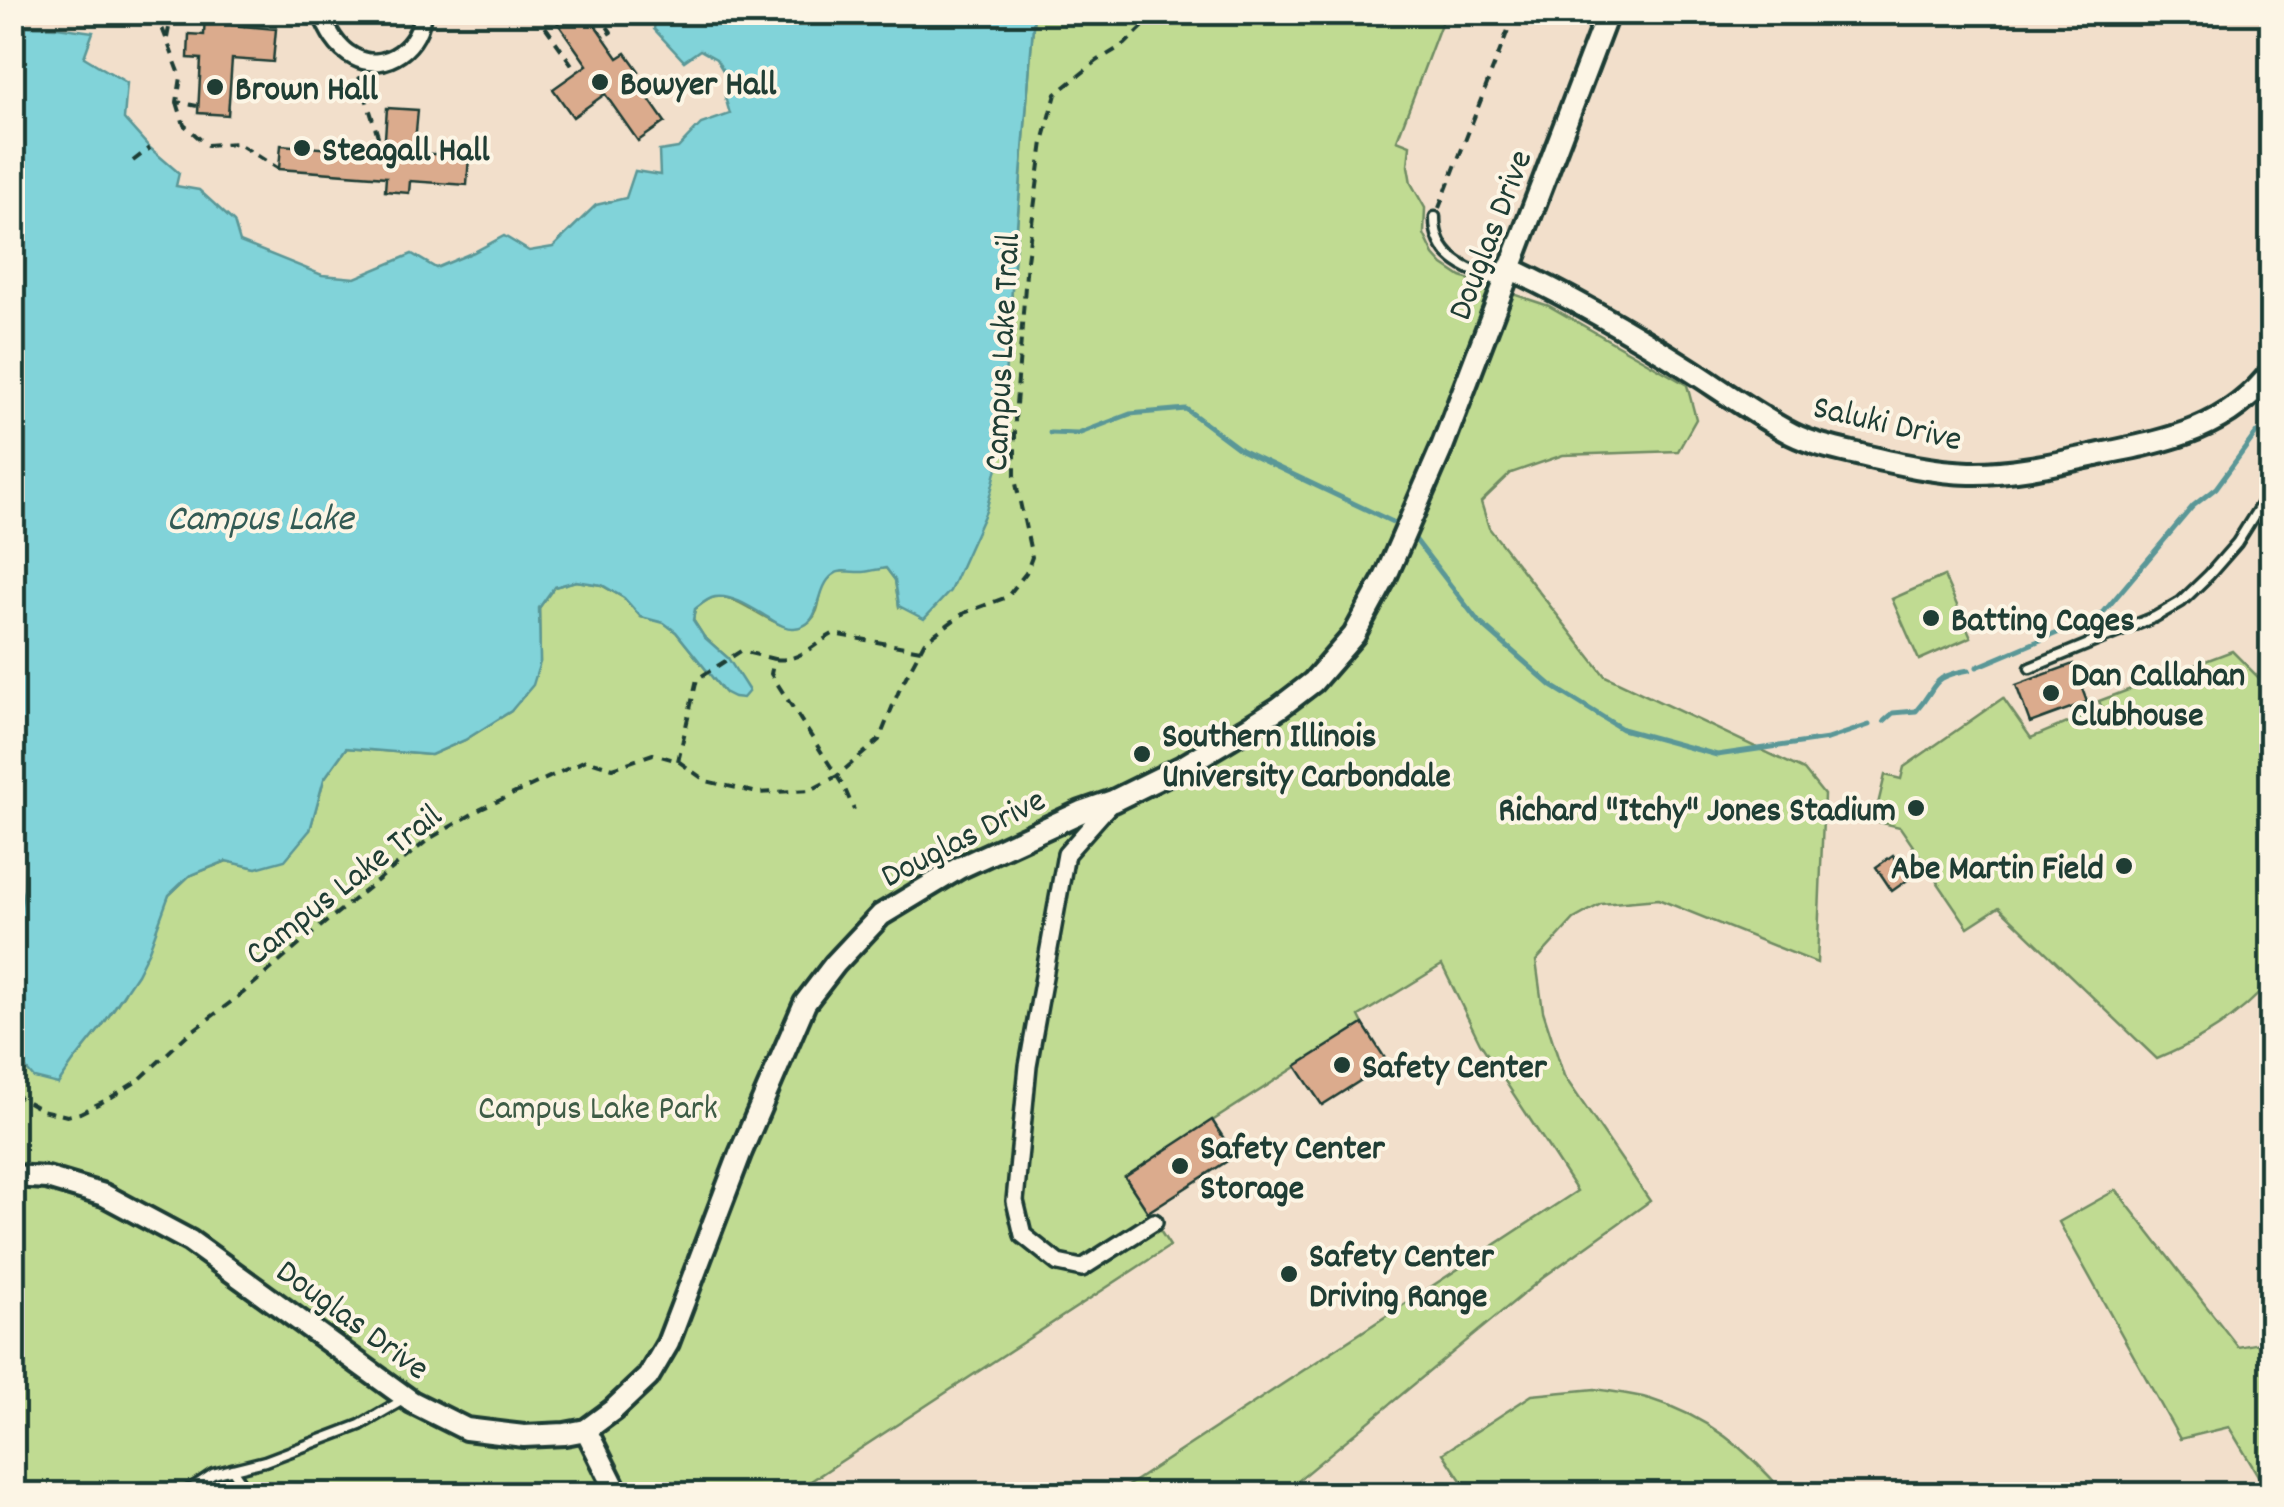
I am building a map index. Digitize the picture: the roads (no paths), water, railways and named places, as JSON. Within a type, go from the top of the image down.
[{"type":"street","points":[[320,12],[338,46],[358,60],[376,62],[386,61],[408,47],[420,30],[422,12]]},
{"type":"street","name":"Douglas Drive","points":[[12,1176],[47,1178],[104,1195],[190,1241],[407,1398],[466,1429],[524,1436],[586,1430],[648,1377],[668,1343],[740,1154],[804,1004],[881,915],[960,868],[1182,767],[1314,682],[1354,635],[1386,576],[1442,447],[1608,12]]},
{"type":"street","name":"Saluki Drive","points":[[1506,275],[1552,288],[1795,435],[1830,448],[1907,466],[1984,472],[2134,448],[2206,426],[2268,382]]},
{"type":"street","points":[[1113,801],[1066,854],[1028,1066],[1015,1201],[1023,1235],[1058,1263],[1082,1268],[1154,1222]]},
{"type":"street","points":[[586,1430],[618,1494]]},
{"type":"lane","points":[[1435,217],[1434,232],[1444,251],[1472,271],[1506,275]]},
{"type":"lane","points":[[2030,668],[2155,617],[2182,602],[2237,543],[2272,487]]},
{"type":"lane","points":[[183,1494],[213,1474],[265,1461],[360,1425],[407,1398]]},
{"type":"lane","points":[[232,1469],[248,1494]]},
{"type":"water","name":"Campus Lake","points":[[652,13],[1034,13],[998,464],[986,511],[950,591],[924,619],[899,606],[895,580],[886,568],[840,572],[827,581],[810,621],[791,628],[737,601],[710,599],[695,609],[693,620],[704,637],[728,658],[749,691],[743,698],[724,692],[676,632],[664,623],[641,617],[624,598],[602,585],[576,581],[554,587],[539,608],[540,662],[533,685],[511,711],[465,740],[431,755],[346,748],[324,779],[310,830],[285,860],[256,868],[226,861],[189,876],[169,895],[137,974],[58,1084],[34,1078],[21,1063],[13,1042],[13,947],[24,889],[25,852],[12,839],[13,22],[20,26],[93,32],[84,57],[127,83],[124,119],[179,173],[176,186],[199,190],[234,222],[240,242],[322,275],[355,278],[412,254],[436,268],[504,236],[529,251],[553,247],[596,205],[626,198],[635,171],[660,175],[659,151],[678,148],[701,124],[730,114],[725,97],[727,77],[716,59],[700,50],[684,61],[654,29],[656,14]]},
{"type":"waterway","points":[[1050,433],[1078,434],[1130,414],[1186,409],[1241,450],[1397,524]]},
{"type":"waterway","points":[[1977,667],[2102,614],[2193,506],[2216,488],[2257,432]]},
{"type":"waterway","points":[[1415,539],[1478,621],[1552,686],[1622,729],[1717,755],[1828,739],[1869,725]]},
{"type":"waterway","points":[[1884,721],[1893,713],[1916,711],[1941,679],[1969,670]]},
{"type":"place","name":"Bowyer Hall","points":[[600,82]]},
{"type":"place","name":"Brown Hall","points":[[215,87]]},
{"type":"place","name":"Steagall Hall","points":[[302,148]]},
{"type":"place","name":"Batting Cages","points":[[1931,618]]},
{"type":"place","name":"Dan Callahan Clubhouse","points":[[2051,693]]},
{"type":"place","name":"Southern Illinois University Carbondale","points":[[1142,754]]},
{"type":"place","name":"Richard \"Itchy\" Jones Stadium","points":[[1916,808]]},
{"type":"place","name":"Abe Martin Field","points":[[2124,866]]},
{"type":"place","name":"Safety Center","points":[[1342,1065]]},
{"type":"place","name":"Safety Center Storage","points":[[1180,1166]]},
{"type":"place","name":"Safety Center Driving Range","points":[[1289,1274]]},
{"type":"park label","name":"Campus Lake Park","points":[[598,1106]]}]
